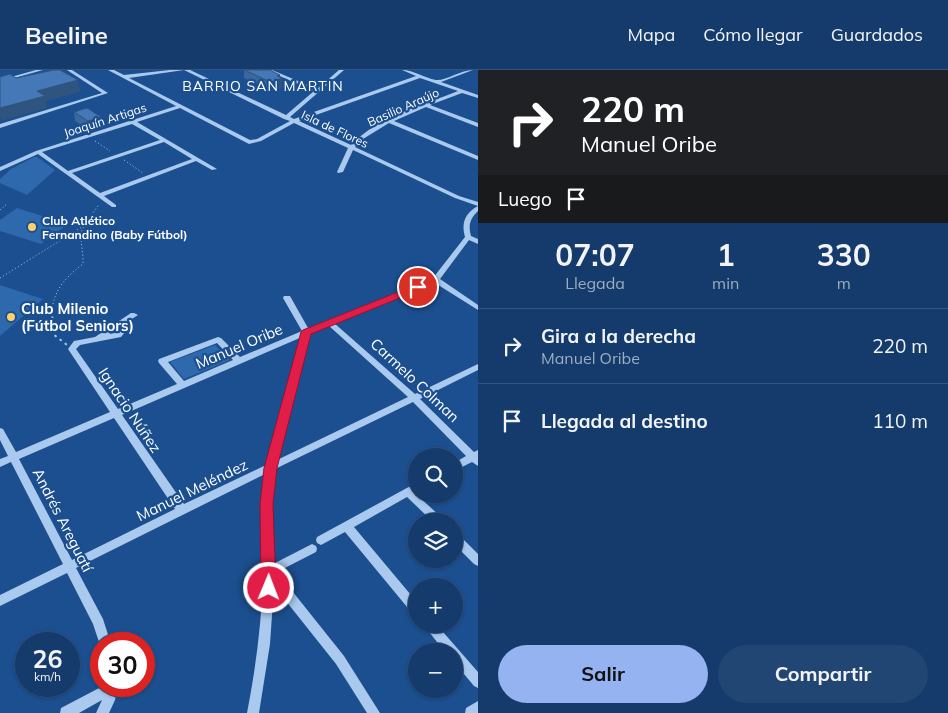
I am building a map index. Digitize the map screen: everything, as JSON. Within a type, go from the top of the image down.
[{"type":"street","points":[[0,126],[106,93],[69,70]]},
{"type":"street","points":[[110,70],[246,142],[259,140],[293,121],[420,76]]},
{"type":"street","points":[[122,77],[184,70]]},
{"type":"street","name":"Isla de Flores","points":[[184,70],[457,197],[478,204]]},
{"type":"street","points":[[268,70],[318,91]]},
{"type":"street","points":[[286,118],[342,70]]},
{"type":"street","points":[[404,70],[478,97]]},
{"type":"street","points":[[437,82],[471,70]]},
{"type":"street","points":[[0,79],[24,71],[43,72]]},
{"type":"street","points":[[0,86],[43,72]]},
{"type":"street","name":"Basilio Araújo","points":[[340,172],[352,148],[366,134],[390,121],[463,91]]},
{"type":"street","points":[[428,106],[478,125]]},
{"type":"street","name":"Joaquín Artigas","points":[[0,169],[38,152],[179,107]]},
{"type":"street","points":[[390,121],[478,158]]},
{"type":"street","points":[[133,122],[214,170]]},
{"type":"street","points":[[67,173],[164,140]]},
{"type":"street","points":[[38,152],[114,206]]},
{"type":"street","points":[[102,197],[197,159]]},
{"type":"street","points":[[478,208],[468,216],[465,222],[468,237],[436,280],[478,308]]},
{"type":"street","points":[[468,237],[478,242]]},
{"type":"street","name":"Manuel Oribe","points":[[0,463],[329,322],[436,280]]},
{"type":"street","points":[[253,713],[265,639],[269,571],[266,510],[270,468],[307,332],[287,298]]},
{"type":"street","points":[[97,338],[134,315]]},
{"type":"street","name":"Carmelo Colman","points":[[329,322],[414,398],[476,458]]},
{"type":"street","points":[[72,349],[77,343],[118,335],[123,330]]},
{"type":"street","points":[[183,385],[162,361],[218,340],[238,361]]},
{"type":"street","name":"Ignacio Núñez","points":[[72,349],[182,510]]},
{"type":"street","name":"Manuel Meléndez","points":[[0,601],[182,510],[478,367]]},
{"type":"street","name":"Andrés Areguatí","points":[[0,431],[99,623],[102,632]]},
{"type":"street","points":[[463,463],[476,458]]},
{"type":"street","points":[[321,540],[408,491]]},
{"type":"street","points":[[423,503],[432,513]]},
{"type":"street","points":[[347,526],[408,599]]},
{"type":"street","points":[[463,546],[478,561]]},
{"type":"street","points":[[269,571],[312,548]]},
{"type":"street","points":[[269,571],[340,660],[374,713]]},
{"type":"street","points":[[437,633],[445,643]]},
{"type":"street","points":[[463,664],[478,682]]},
{"type":"street","points":[[66,713],[94,697]]},
{"type":"street","points":[[102,713],[108,697]]},
{"type":"street","points":[[471,713],[478,707]]},
{"type":"path","points":[[72,349],[53,334],[51,317],[53,295],[67,276],[83,264],[84,249],[80,231],[84,223],[94,218],[92,213],[102,197]]},
{"type":"path","points":[[0,210],[7,204]]},
{"type":"path","points":[[0,278],[82,227]]},
{"type":"shaded area","points":[[37,157],[55,170],[27,195],[0,183],[0,179],[11,169]]},
{"type":"shaded area","name":"Club Atlético Fernandino (Baby Fútbol)","points":[[17,208],[68,224],[41,244],[0,231],[0,220]]},
{"type":"shaded area","name":"Club Milenio (Fútbol Seniors)","points":[[0,285],[43,299],[0,336]]},
{"type":"shaded area","points":[[215,345],[230,360],[184,379],[170,362]]},
{"type":"building","points":[[60,70],[78,80],[37,91],[45,96],[0,108],[0,77],[10,74],[16,78]]},
{"type":"building","points":[[244,70],[270,70],[282,78],[271,82]]},
{"type":"building","points":[[87,108],[101,117],[88,121],[74,112]]},
{"type":"place","name":"Club Atlético Fernandino (Baby Fútbol)","points":[[32,227]]},
{"type":"place","name":"Club Milenio (Fútbol Seniors)","points":[[11,317]]},
{"type":"district","name":"BARRIO SAN MARTIN","points":[[263,86]]},
{"type":"route","points":[[269,588],[266,504],[270,468],[307,332],[418,287]]}]
